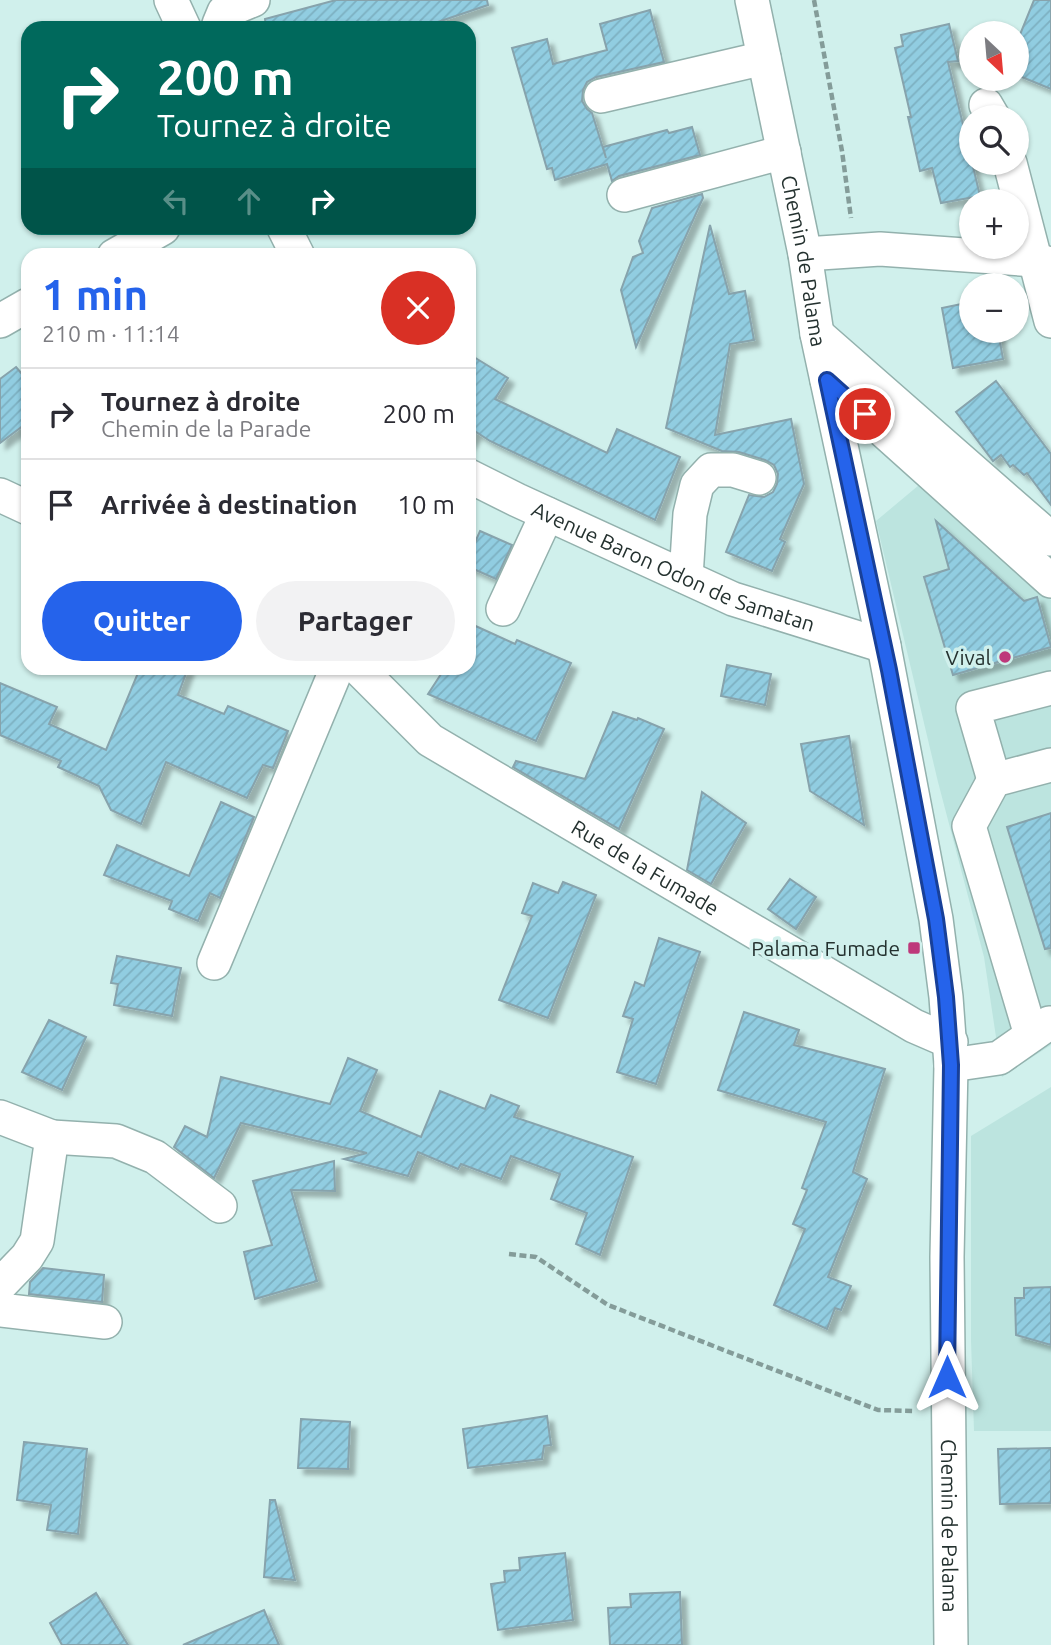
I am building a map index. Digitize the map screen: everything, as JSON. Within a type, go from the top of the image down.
[{"type":"street","points":[[171,0],[181,21]]},
{"type":"street","points":[[220,21],[224,12],[253,0]]},
{"type":"street","name":"Chemin de Palama","points":[[752,0],[805,254],[817,334],[884,646],[936,919],[951,1054],[947,1257],[951,1645]]},
{"type":"street","points":[[601,96],[764,58]]},
{"type":"street","points":[[624,195],[784,152]]},
{"type":"street","points":[[1014,175],[1043,262],[1051,321]]},
{"type":"street","points":[[128,248],[151,235]]},
{"type":"street","points":[[805,254],[880,249],[1043,262]]},
{"type":"street","points":[[0,321],[21,309]]},
{"type":"street","points":[[817,334],[1051,539]]},
{"type":"street","points":[[827,380],[1051,581]]},
{"type":"street","points":[[686,577],[690,514],[697,485],[710,470],[733,470],[759,478]]},
{"type":"street","name":"Avenue Baron Odon de Samatan","points":[[476,479],[733,598],[884,646]]},
{"type":"street","points":[[503,609],[547,514]]},
{"type":"street","points":[[214,963],[334,675]]},
{"type":"street","name":"Rue de la Fumade","points":[[365,675],[430,740],[914,1026],[951,1054]]},
{"type":"street","points":[[951,1054],[999,1058],[1041,1028],[969,826],[994,780],[973,708],[1051,688]]},
{"type":"street","points":[[994,780],[1051,765]]},
{"type":"street","points":[[0,1117],[52,1137],[116,1141],[155,1157],[220,1206]]},
{"type":"street","points":[[0,1285],[27,1257],[37,1241],[52,1137]]},
{"type":"street","points":[[0,1310],[106,1322]]},
{"type":"path","points":[[814,0],[842,151],[851,221],[845,250]]},
{"type":"path","points":[[509,1254],[536,1257],[608,1305],[878,1410],[948,1411]]},
{"type":"shaded area","points":[[919,485],[1051,600],[1051,1045],[1002,1077],[984,957],[938,782],[876,521]]},
{"type":"shaded area","points":[[1051,1087],[1051,1431],[974,1431],[971,1136]]},
{"type":"building","points":[[336,0],[487,0],[488,5],[441,21],[265,19]]},
{"type":"building","points":[[1034,0],[1051,0],[1051,89],[1029,80],[1029,21],[1026,21]]},
{"type":"building","points":[[650,10],[664,62],[596,77],[587,82],[582,101],[592,113],[606,158],[603,147],[667,130],[669,133],[692,127],[700,155],[619,176],[612,181],[607,164],[555,180],[552,168],[547,169],[512,48],[547,39],[553,64],[607,50],[600,24]]},
{"type":"building","points":[[949,24],[958,61],[948,62],[959,108],[959,175],[975,175],[978,189],[959,189],[959,200],[941,203],[932,168],[920,171],[895,48],[903,46],[901,35]]},
{"type":"building","points":[[702,194],[703,198],[636,347],[621,290],[633,257],[643,253],[639,241],[652,208]]},
{"type":"building","points":[[710,225],[729,294],[745,291],[754,340],[730,344],[715,435],[791,419],[804,484],[780,539],[785,542],[772,571],[726,552],[749,495],[764,497],[773,492],[778,474],[774,465],[739,452],[722,451],[666,428]]},
{"type":"building","points":[[959,304],[959,343],[1000,343],[1003,359],[953,368],[942,308]]},
{"type":"building","points":[[476,358],[508,378],[495,399],[607,453],[617,429],[680,457],[655,520],[476,432]]},
{"type":"building","points":[[16,367],[21,373],[21,427],[0,443],[0,379]]},
{"type":"building","points":[[996,381],[1051,454],[1051,505],[1027,473],[1024,475],[1013,465],[1010,467],[1001,455],[993,461],[956,412]]},
{"type":"building","points":[[936,521],[1024,601],[1037,597],[1051,647],[953,675],[924,577],[949,569]]},
{"type":"building","points":[[480,531],[512,545],[496,579],[476,570],[476,540]]},
{"type":"building","points":[[476,626],[515,644],[517,640],[571,663],[536,741],[428,694],[440,675],[476,675]]},
{"type":"building","points":[[727,665],[771,674],[765,705],[721,696]]},
{"type":"building","points":[[137,675],[185,675],[178,695],[224,714],[228,706],[288,731],[273,768],[263,765],[247,798],[166,762],[141,824],[111,810],[99,786],[58,767],[61,761],[0,735],[0,683],[57,707],[49,724],[106,750]]},
{"type":"building","points":[[613,712],[637,720],[638,718],[664,729],[619,829],[513,767],[516,761],[585,779]]},
{"type":"building","points":[[849,736],[864,825],[810,791],[801,744]]},
{"type":"building","points":[[702,792],[746,823],[711,884],[687,870]]},
{"type":"building","points":[[221,802],[254,817],[220,898],[210,893],[198,921],[169,909],[172,901],[104,875],[117,845],[189,876]]},
{"type":"building","points":[[1051,813],[1051,948],[1045,949],[1007,827]]},
{"type":"building","points":[[790,879],[816,897],[796,929],[768,909]]},
{"type":"building","points":[[563,882],[596,895],[548,1018],[499,1000],[532,916],[522,913],[533,883],[558,893]]},
{"type":"building","points":[[659,938],[700,952],[656,1084],[617,1072],[633,1019],[623,1016],[635,982],[644,986]]},
{"type":"building","points":[[117,956],[181,968],[172,1016],[114,1005],[118,984],[111,983]]},
{"type":"building","points":[[744,1012],[799,1030],[794,1045],[885,1069],[853,1172],[867,1179],[828,1277],[851,1286],[841,1310],[835,1308],[827,1329],[774,1305],[805,1229],[793,1224],[807,1190],[802,1188],[826,1122],[718,1090]]},
{"type":"building","points":[[49,1020],[86,1037],[62,1090],[22,1072]]},
{"type":"building","points":[[348,1058],[377,1070],[360,1111],[421,1137],[440,1091],[485,1109],[491,1095],[519,1106],[514,1117],[633,1157],[600,1255],[576,1244],[587,1213],[551,1199],[560,1174],[511,1156],[501,1179],[461,1164],[458,1169],[418,1152],[408,1176],[344,1159],[367,1153],[241,1123],[214,1178],[174,1147],[185,1126],[207,1137],[221,1077],[330,1104]]},
{"type":"building","points":[[334,1161],[335,1191],[291,1190],[317,1281],[255,1299],[244,1252],[272,1245],[253,1181]]},
{"type":"building","points":[[43,1268],[104,1275],[102,1302],[29,1294],[30,1282]]},
{"type":"building","points":[[1051,1287],[1051,1345],[1016,1335],[1015,1298],[1024,1298],[1024,1288]]},
{"type":"building","points":[[547,1416],[551,1445],[544,1446],[542,1459],[468,1468],[463,1429]]},
{"type":"building","points":[[301,1419],[350,1422],[348,1469],[298,1468]]},
{"type":"building","points":[[24,1442],[87,1449],[78,1534],[47,1530],[51,1505],[17,1500]]},
{"type":"building","points":[[1051,1448],[1051,1503],[1000,1504],[998,1449]]},
{"type":"building","points":[[270,1500],[275,1500],[295,1580],[264,1577]]},
{"type":"building","points":[[565,1553],[573,1620],[498,1630],[491,1584],[505,1582],[504,1571],[520,1570],[519,1558]]},
{"type":"building","points":[[680,1592],[682,1645],[610,1645],[608,1608],[631,1607],[630,1594]]},
{"type":"building","points":[[96,1593],[128,1645],[62,1645],[50,1623]]},
{"type":"building","points":[[264,1610],[279,1645],[183,1645]]},
{"type":"place","name":"Vival","points":[[1005,657]]},
{"type":"place","name":"Palama Fumade","points":[[914,948]]},
{"type":"route","points":[[865,414],[827,380],[889,670],[936,919],[946,997],[951,1042],[947,1377]]}]
